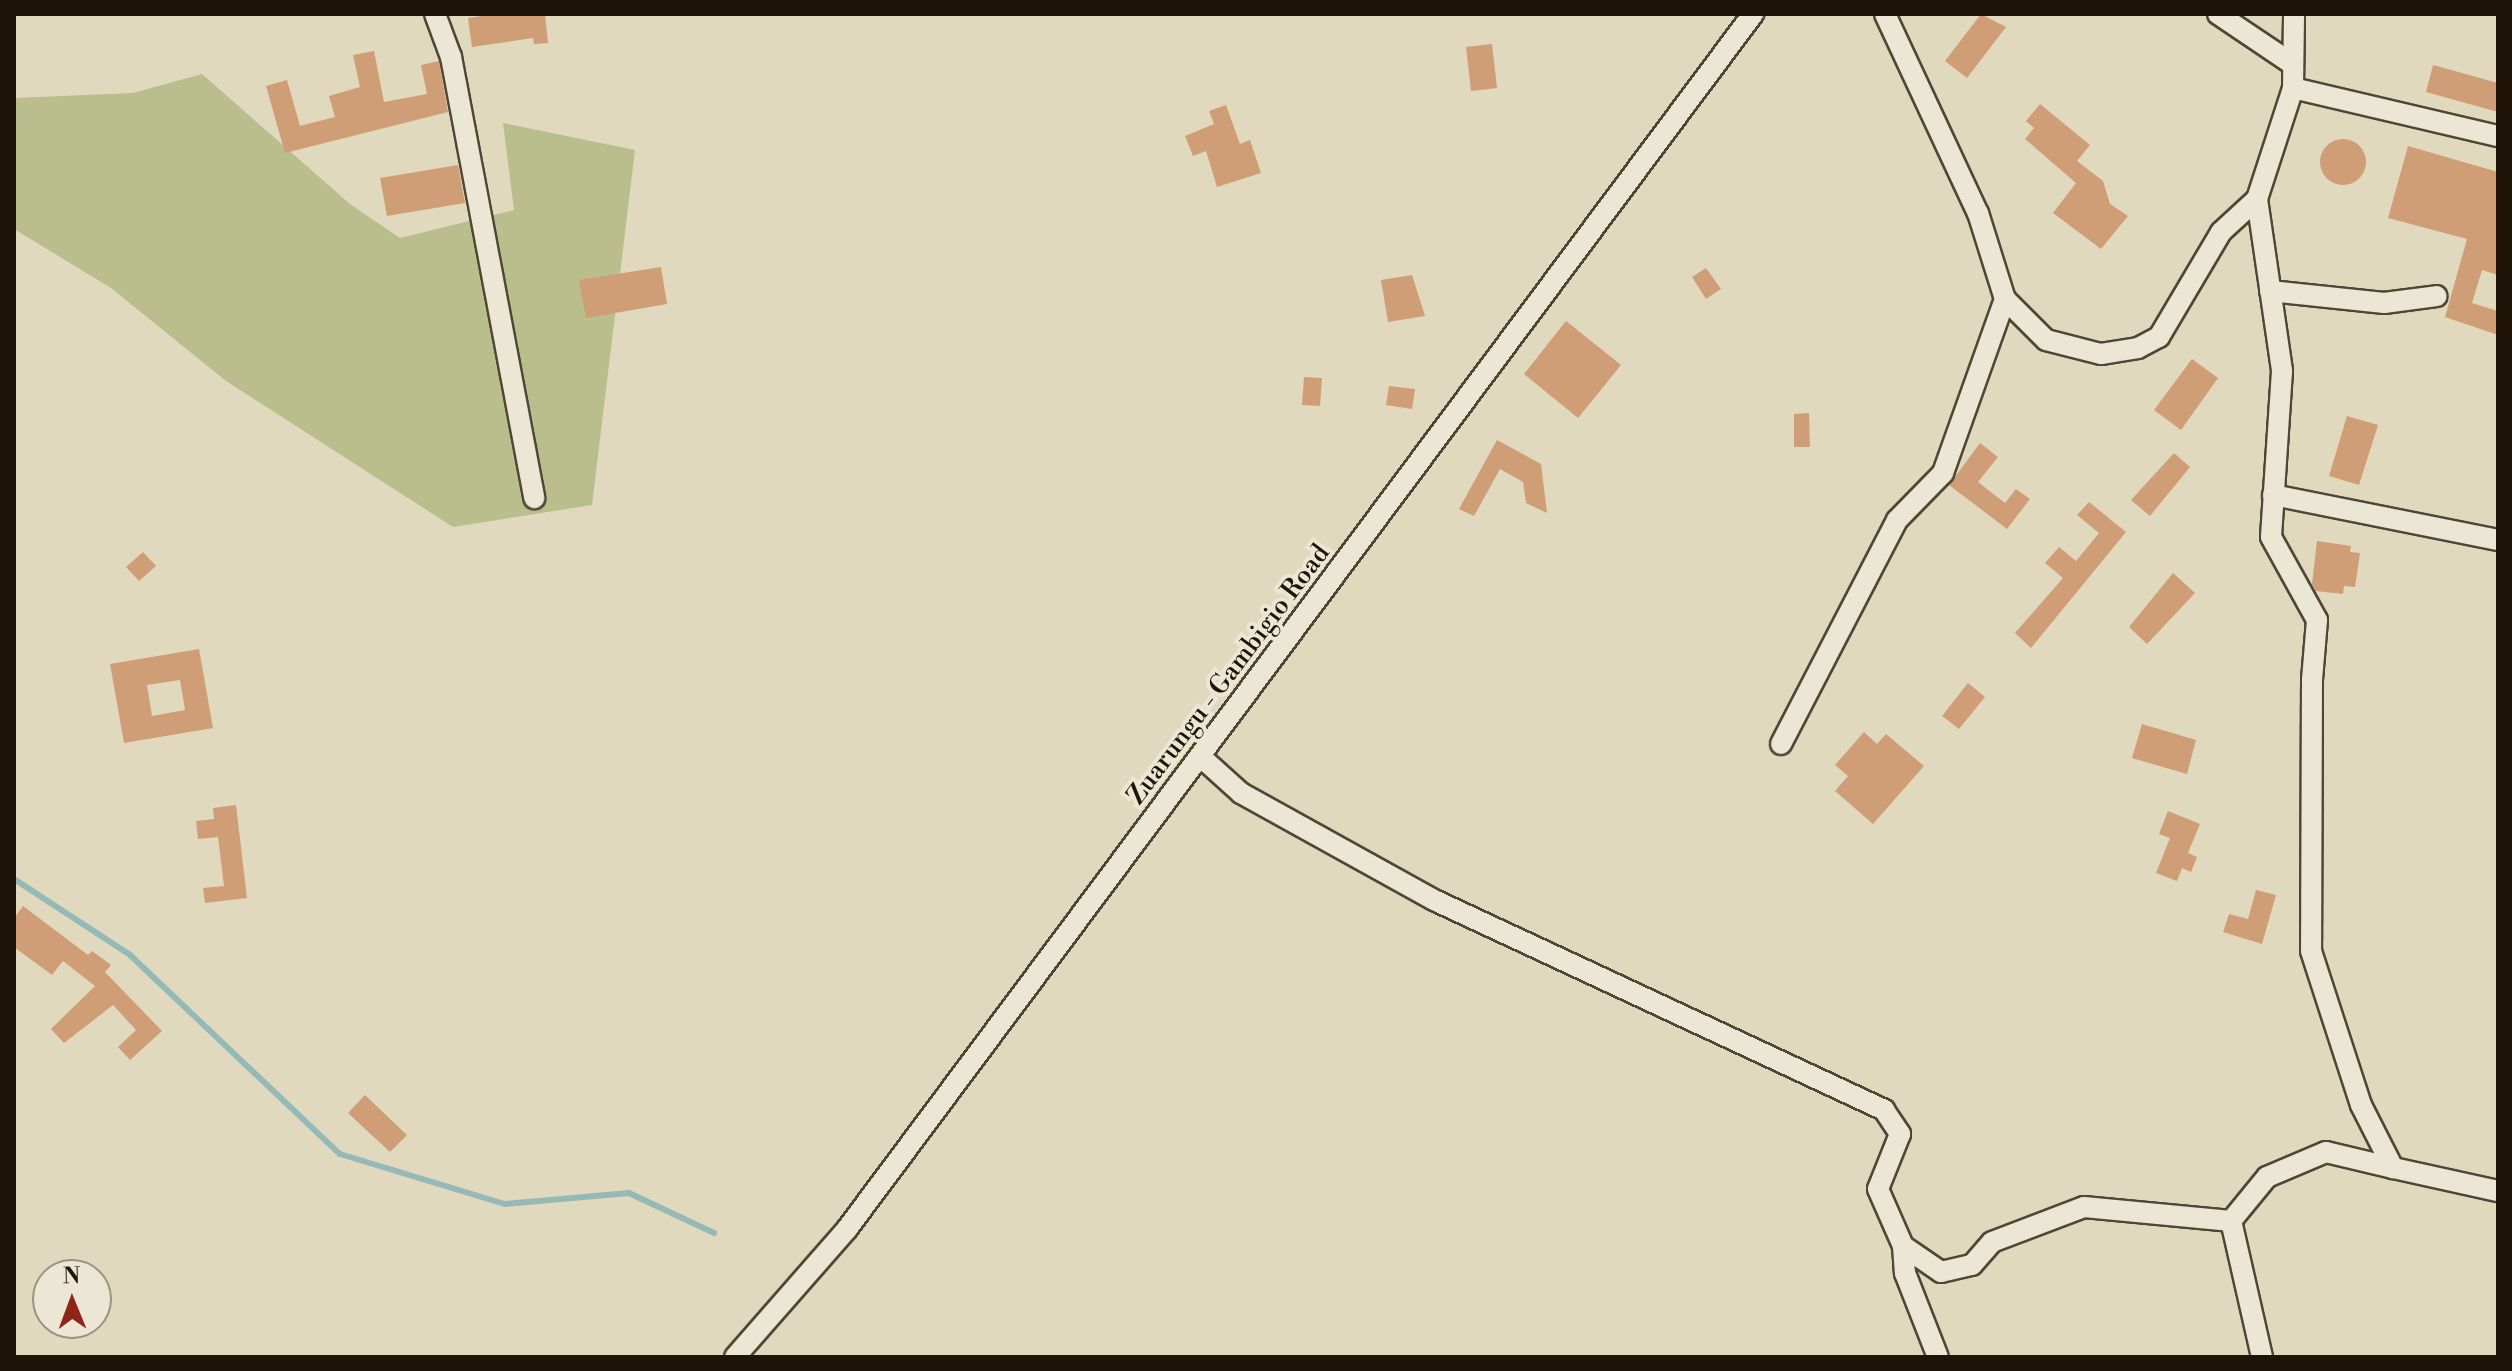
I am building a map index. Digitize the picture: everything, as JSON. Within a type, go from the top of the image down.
[{"type":"street","points":[[435,14],[460,103],[534,498]]},
{"type":"street","name":"Zuarungu - Gambigio Road","points":[[735,1357],[847,1229],[1023,988],[1201,757],[1616,191],[1753,14]]},
{"type":"street","points":[[1885,14],[1978,213],[2005,299],[2030,328],[2072,350],[2101,354],[2138,348],[2159,337],[2221,232],[2257,199]]},
{"type":"street","points":[[2218,14],[2291,63]]},
{"type":"street","points":[[2294,14],[2293,88],[2257,199],[2282,371],[2271,537],[2317,620],[2312,679],[2311,951],[2361,1105],[2393,1168]]},
{"type":"street","points":[[2293,88],[2498,136]]},
{"type":"street","points":[[2270,291],[2384,303],[2437,296]]},
{"type":"street","points":[[1781,744],[1897,520],[1943,473],[2005,299]]},
{"type":"street","points":[[2273,495],[2498,540]]},
{"type":"street","points":[[1201,757],[1241,793],[1434,900],[1884,1110],[1900,1134],[1878,1189],[1903,1246],[1905,1273],[1938,1357]]},
{"type":"street","points":[[2231,1221],[2267,1177],[2326,1152],[2498,1191]]},
{"type":"street","points":[[1903,1246],[1941,1272],[1954,1273],[1972,1265],[1992,1242],[2084,1207],[2231,1221]]},
{"type":"street","points":[[2231,1221],[2262,1357]]},
{"type":"green space","points":[[202,74],[350,204],[400,238],[514,210],[503,123],[635,150],[592,505],[453,527],[226,381],[111,288],[14,229],[14,98],[133,93]]},
{"type":"building","points":[[495,14],[545,14],[548,43],[534,44],[533,38],[472,47],[468,18]]},
{"type":"building","points":[[1981,14],[2006,27],[1967,78],[1945,61]]},
{"type":"building","points":[[1492,44],[1497,88],[1471,91],[1466,47]]},
{"type":"building","points":[[374,51],[384,102],[427,94],[421,65],[439,61],[448,112],[285,153],[266,86],[287,80],[300,126],[335,117],[329,96],[360,87],[353,55]]},
{"type":"building","points":[[2433,65],[2498,83],[2498,112],[2426,92]]},
{"type":"building","points":[[2040,104],[2090,145],[2077,161],[2103,181],[2110,204],[2128,216],[2101,249],[2053,213],[2076,183],[2025,139],[2034,128],[2026,121]]},
{"type":"building","points":[[1226,105],[1240,144],[1250,140],[1261,173],[1217,187],[1206,151],[1193,156],[1185,136],[1214,124],[1209,111]]},
{"type":"building","points":[[2343,139],[2359,146],[2366,162],[2359,178],[2343,185],[2327,178],[2320,162],[2327,146]]},
{"type":"building","points":[[2408,146],[2498,172],[2498,275],[2482,270],[2472,303],[2498,311],[2498,335],[2445,317],[2467,239],[2388,218]]},
{"type":"building","points":[[458,165],[465,203],[387,216],[380,178]]},
{"type":"building","points":[[661,267],[667,304],[586,318],[579,280]]},
{"type":"building","points":[[1706,268],[1721,289],[1706,299],[1692,277]]},
{"type":"building","points":[[1412,275],[1425,316],[1388,322],[1381,280]]},
{"type":"building","points":[[1566,321],[1621,365],[1578,418],[1524,374]]},
{"type":"building","points":[[2192,359],[2218,378],[2181,430],[2154,410]]},
{"type":"building","points":[[1304,377],[1322,378],[1320,406],[1302,405]]},
{"type":"building","points":[[1389,386],[1415,389],[1412,409],[1386,405]]},
{"type":"building","points":[[1809,413],[1810,447],[1794,447],[1794,414]]},
{"type":"building","points":[[2347,416],[2378,425],[2359,485],[2329,476]]},
{"type":"building","points":[[1497,440],[1541,464],[1547,513],[1526,503],[1523,482],[1500,469],[1474,516],[1459,509]]},
{"type":"building","points":[[1980,443],[1998,457],[1978,482],[2005,503],[2016,489],[2030,499],[2007,529],[1949,485]]},
{"type":"building","points":[[2174,453],[2190,467],[2150,516],[2131,500]]},
{"type":"building","points":[[2089,502],[2126,532],[2031,648],[2015,633],[2063,578],[2045,563],[2059,547],[2076,561],[2099,533],[2077,515]]},
{"type":"building","points":[[2317,541],[2351,546],[2350,552],[2360,553],[2355,587],[2344,586],[2343,594],[2316,591],[2312,584]]},
{"type":"building","points":[[143,552],[156,566],[139,581],[126,567]]},
{"type":"building","points":[[2173,573],[2195,593],[2147,644],[2129,627]]},
{"type":"building","points":[[199,649],[213,728],[124,743],[110,664]],"holes":[[[180,680],[185,710],[152,716],[147,685]]]},
{"type":"building","points":[[1968,683],[1985,697],[1959,729],[1942,716]]},
{"type":"building","points":[[2142,724],[2196,740],[2187,774],[2132,758]]},
{"type":"building","points":[[1864,732],[1877,744],[1886,734],[1924,766],[1873,824],[1835,791],[1848,776],[1835,765]]},
{"type":"building","points":[[236,805],[247,898],[205,903],[203,888],[224,886],[218,837],[198,839],[196,821],[214,819],[213,808]]},
{"type":"building","points":[[2168,811],[2200,824],[2188,853],[2197,857],[2191,872],[2182,868],[2177,881],[2156,873],[2170,838],[2159,834]]},
{"type":"building","points":[[2256,890],[2276,895],[2262,944],[2223,932],[2229,914],[2248,919]]},
{"type":"building","points":[[23,906],[88,955],[92,951],[111,965],[105,972],[162,1031],[130,1060],[118,1047],[136,1030],[113,1005],[64,1043],[51,1029],[95,986],[63,961],[52,975],[14,947],[14,918]]},
{"type":"building","points":[[365,1095],[407,1135],[390,1152],[348,1113]]},
{"type":"waterway","points":[[14,879],[130,955],[340,1154],[505,1204],[629,1193],[714,1233]]}]
